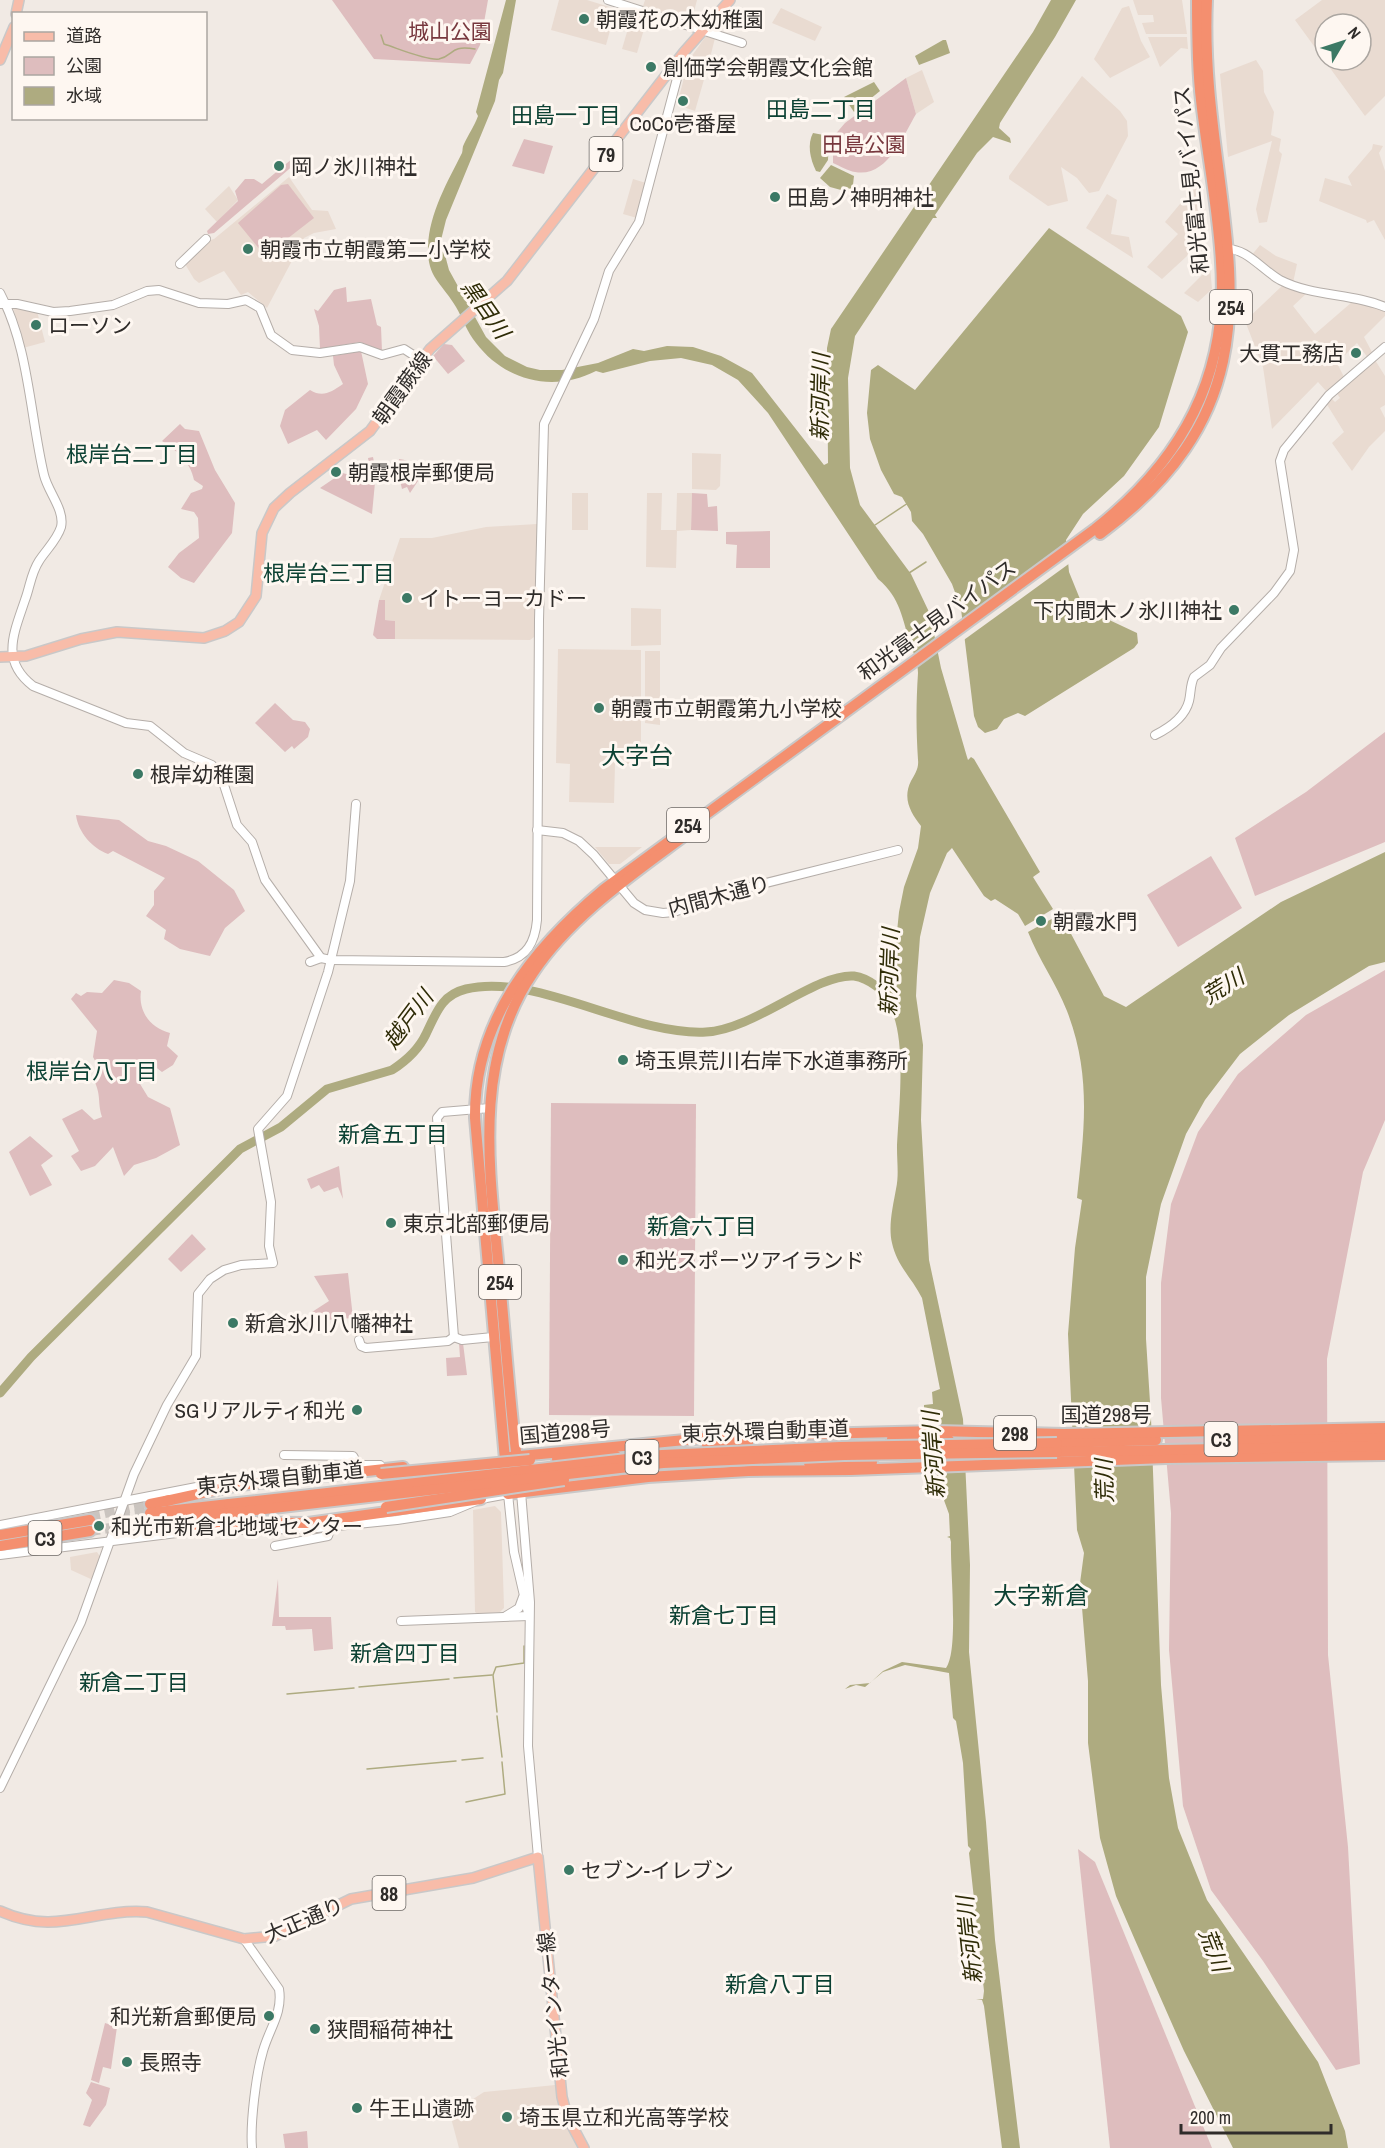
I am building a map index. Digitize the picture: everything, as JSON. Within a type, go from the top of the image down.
[{"type":"highway","name":"和光富士見バイパス","points":[[1197,0],[1200,96],[1224,249]]},
{"type":"highway","name":"和光富士見バイパス","points":[[508,1494],[474,1109],[483,1053],[510,1001],[550,938],[617,883],[1070,552],[1118,510],[1150,478],[1173,450],[1192,418],[1209,376],[1218,340],[1222,295],[1224,249],[1209,79],[1207,0]]},
{"type":"highway","name":"和光富士見バイパス","points":[[510,1001],[498,1047],[490,1107],[491,1185],[521,1492]]},
{"type":"highway","name":"国道298号","points":[[505,1462],[517,1456],[551,1452],[726,1437],[936,1431],[1064,1434],[1385,1428]]},
{"type":"highway","name":"東京外環自動車道","points":[[151,1517],[638,1465],[1011,1448],[1385,1437]]},
{"type":"highway","points":[[551,1452],[560,1454],[702,1445],[886,1439],[1011,1448]]},
{"type":"highway","name":"東京外環自動車道","points":[[230,1508],[662,1455],[1011,1448],[1385,1446]]},
{"type":"highway","points":[[648,1477],[677,1471],[753,1465],[924,1460],[1011,1448]]},
{"type":"highway","points":[[381,1474],[530,1460],[662,1455]]},
{"type":"highway","name":"国道298号","points":[[508,1494],[648,1477],[1023,1461],[1385,1455]]},
{"type":"highway","points":[[505,1462],[519,1472],[587,1483]]},
{"type":"highway","points":[[386,1507],[536,1485],[638,1465]]},
{"type":"highway","points":[[151,1517],[165,1501],[279,1482],[403,1467]]},
{"type":"highway","points":[[151,1517],[213,1522],[308,1523],[481,1499]]},
{"type":"highway","points":[[213,1522],[281,1517]]},
{"type":"highway","name":"C3","points":[[0,1534],[44,1526],[90,1525],[0,1546]]},
{"type":"main road","name":"朝霞蕨線","points":[[0,657],[11,658],[117,632],[204,638],[234,625],[248,611],[256,596],[262,533],[274,508],[370,431],[421,360],[454,327],[507,281],[549,230],[684,52],[730,0]]},
{"type":"main road","points":[[0,60],[12,32]]},
{"type":"main road","name":"大正通り","points":[[0,1911],[25,1921],[49,1924],[130,1912],[153,1913],[244,1939],[275,1936],[331,1906],[351,1899],[473,1878],[538,1857]]},
{"type":"main road","name":"和光インター線","points":[[538,1857],[563,2102],[569,2122],[584,2148]]},
{"type":"street","points":[[608,0],[742,43]]},
{"type":"street","points":[[310,962],[321,958],[504,962],[519,957],[532,944],[536,930],[544,429],[556,396],[594,319],[609,271],[640,218],[683,63],[684,52]]},
{"type":"street","points":[[180,264],[206,239]]},
{"type":"street","points":[[1224,249],[1238,249],[1267,272],[1293,286],[1385,307]]},
{"type":"street","points":[[3,304],[53,312],[70,312],[112,305],[155,290],[206,304],[246,300],[260,308],[271,335],[292,350],[320,353],[360,347],[382,355],[404,349],[421,360]]},
{"type":"street","points":[[0,293],[23,368],[46,483],[62,522],[57,537],[38,562],[32,575],[14,632],[11,658],[24,679],[33,686],[126,723],[150,726],[184,753],[212,765],[224,785],[235,821],[252,842],[265,880],[321,958]]},
{"type":"street","points":[[1155,735],[1170,726],[1181,714],[1188,703],[1194,677],[1210,665],[1221,648],[1279,587],[1290,571],[1294,550],[1280,461],[1284,450],[1329,395],[1385,347]]},
{"type":"street","points":[[0,1788],[70,1647],[124,1502],[158,1422],[196,1356],[196,1301],[201,1288],[215,1275],[231,1267],[273,1263],[270,1246],[271,1202],[258,1133],[259,1126],[276,1112],[290,1089],[331,960],[351,881],[356,804]]},
{"type":"street","name":"内間木通り","points":[[537,830],[563,833],[579,841],[639,906],[651,911],[668,913],[718,895],[895,851]]},
{"type":"street","points":[[454,1337],[437,1119],[442,1112],[490,1107]]},
{"type":"street","points":[[454,1337],[462,1340],[493,1337]]},
{"type":"street","points":[[359,1340],[361,1346],[366,1348],[448,1341],[454,1337]]},
{"type":"street","points":[[284,1455],[353,1456],[358,1465]]},
{"type":"street","points":[[0,1525],[248,1477],[358,1465],[403,1467],[505,1462]]},
{"type":"street","points":[[521,1492],[529,1591],[528,1746],[538,1857]]},
{"type":"street","points":[[0,1556],[111,1540],[225,1528],[285,1530],[441,1514],[481,1499],[508,1494],[514,1552],[529,1615]]},
{"type":"street","points":[[275,1546],[328,1536],[331,1526]]},
{"type":"street","points":[[505,1617],[520,1607],[523,1593]]},
{"type":"street","points":[[401,1621],[529,1615]]},
{"type":"street","points":[[244,1939],[279,1989],[280,2003],[261,2059],[251,2127],[252,2148]]},
{"type":"shaded area","name":"朝霞花の木幼稚園","points":[[559,0],[587,0],[616,9],[606,45],[551,30]]},
{"type":"shaded area","points":[[645,0],[697,0],[692,19],[688,20],[643,6]]},
{"type":"shaded area","points":[[1133,0],[1182,0],[1187,34],[1146,34],[1142,23],[1154,22],[1153,15],[1138,15]]},
{"type":"shaded area","points":[[1322,0],[1385,0],[1385,96],[1365,116],[1333,72],[1373,72],[1373,12],[1313,12],[1313,45],[1295,20]]},
{"type":"shaded area","points":[[1129,6],[1141,41],[1150,57],[1110,78],[1094,59],[1122,8]]},
{"type":"shaded area","points":[[781,8],[822,27],[815,41],[772,23]]},
{"type":"shaded area","points":[[632,15],[647,19],[637,53],[622,49]]},
{"type":"shaded area","points":[[706,36],[715,38],[707,70],[691,57]]},
{"type":"shaded area","points":[[1148,37],[1187,37],[1188,49],[1181,48],[1160,67]]},
{"type":"shaded area","points":[[1256,60],[1263,71],[1264,92],[1274,112],[1271,135],[1281,139],[1279,151],[1282,154],[1267,222],[1259,223],[1256,209],[1272,141],[1228,157],[1220,74]]},
{"type":"shaded area","points":[[688,62],[705,76],[695,111],[677,105]]},
{"type":"shaded area","points":[[922,70],[934,102],[916,114],[906,78]]},
{"type":"shaded area","points":[[1082,76],[1120,111],[1127,121],[1128,136],[1099,191],[1089,193],[1077,178],[1061,167],[1068,201],[1048,206],[1009,179],[1009,176]]},
{"type":"shaded area","points":[[1373,144],[1383,146],[1379,153],[1385,171],[1385,240],[1374,220],[1367,223],[1366,220],[1319,201],[1325,178],[1352,186],[1348,177],[1372,149]]},
{"type":"shaded area","name":"朝霞市立朝霞第二小学校","points":[[289,177],[312,210],[328,211],[336,229],[314,233],[304,238],[267,308],[248,292],[241,295],[224,271],[199,283],[194,279],[185,264],[207,241],[214,239]]},
{"type":"shaded area","points":[[633,179],[646,183],[637,218],[623,214]]},
{"type":"shaded area","points":[[1200,180],[1207,224],[1187,256],[1162,279],[1147,267],[1178,234],[1165,222]]},
{"type":"shaded area","name":"朝霞市立朝霞第二小学校","points":[[229,186],[238,200],[217,222],[205,209]]},
{"type":"shaded area","points":[[1107,194],[1117,200],[1111,234],[1129,237],[1133,258],[1086,228]]},
{"type":"shaded area","points":[[1260,245],[1276,256],[1297,264],[1293,283],[1270,271],[1251,256]]},
{"type":"shaded area","points":[[1210,267],[1212,289],[1198,302],[1184,293]]},
{"type":"shaded area","points":[[1283,285],[1307,293],[1293,306],[1315,334],[1352,302],[1380,307],[1385,310],[1385,316],[1364,337],[1373,354],[1368,358],[1357,343],[1337,363],[1344,377],[1327,392],[1318,382],[1272,429],[1263,367],[1245,321]]},
{"type":"shaded area","points":[[13,307],[37,311],[45,342],[23,348]]},
{"type":"shaded area","points":[[1375,360],[1385,376],[1385,405],[1380,408],[1385,418],[1385,431],[1369,447],[1352,471],[1332,443],[1344,432],[1326,403],[1331,398],[1335,402],[1340,398],[1336,392]]},
{"type":"shaded area","points":[[692,453],[721,454],[720,486],[716,490],[692,489]]},
{"type":"shaded area","points":[[572,493],[588,493],[588,530],[572,530]]},
{"type":"shaded area","points":[[647,493],[662,493],[661,530],[676,530],[677,493],[692,493],[691,530],[677,531],[676,568],[646,567]]},
{"type":"shaded area","points":[[537,524],[534,637],[530,640],[395,639],[395,621],[385,620],[385,600],[379,600],[400,538],[432,538],[486,527]]},
{"type":"shaded area","points":[[631,608],[661,609],[661,645],[631,646]]},
{"type":"shaded area","name":"朝霞市立朝霞第九小学校","points":[[558,649],[641,650],[641,764],[615,764],[614,803],[569,802],[570,764],[556,763]]},
{"type":"shaded area","points":[[645,651],[660,651],[660,725],[645,723]]},
{"type":"shaded area","points":[[595,847],[642,847],[620,864],[609,864]]},
{"type":"shaded area","points":[[495,1506],[501,1512],[504,1608],[500,1612],[478,1614],[475,1612],[473,1510]]},
{"type":"shaded area","points":[[97,1552],[101,1558],[93,1580],[71,1570],[70,1557]]},
{"type":"shaded area","name":"埼玉県立和光高等学校","points":[[555,2085],[558,2087],[561,2115],[581,2148],[459,2148],[451,2118],[453,2112],[484,2092]]},
{"type":"green space","name":"城山公園","points":[[332,0],[488,0],[480,45],[470,64],[374,59]]},
{"type":"green space","name":"田島公園","points":[[906,78],[916,114],[893,154],[876,169],[866,172],[852,171],[833,163],[833,137],[845,123]]},
{"type":"green space","points":[[524,139],[553,146],[544,174],[512,166]]},
{"type":"green space","points":[[293,158],[295,164],[214,233],[208,234],[207,231],[238,201],[235,191],[245,179],[254,179],[262,184]]},
{"type":"green space","points":[[288,184],[314,218],[265,256],[238,223],[281,185]]},
{"type":"green space","points":[[346,287],[347,302],[371,299],[377,325],[381,327],[382,351],[360,342],[320,349],[319,326],[314,309],[318,311],[334,290]]},
{"type":"green space","points":[[444,344],[452,345],[465,361],[448,374],[433,356]]},
{"type":"green space","points":[[361,351],[368,384],[356,409],[326,440],[317,430],[288,444],[280,426],[285,410],[310,390],[323,394],[343,384],[334,365],[333,356]]},
{"type":"green space","points":[[180,424],[185,429],[199,431],[215,470],[235,503],[232,533],[194,583],[181,578],[168,567],[179,553],[199,538],[198,518],[194,512],[181,509],[191,493],[202,489],[203,486],[194,480],[190,467],[182,458],[162,441]]},
{"type":"green space","points":[[373,457],[376,472],[372,514],[320,488],[342,473],[351,475],[369,464],[368,458]]},
{"type":"green space","points":[[399,459],[411,463],[417,472],[418,481],[410,493],[407,487],[402,489],[396,464],[399,464]]},
{"type":"green space","points":[[692,493],[707,494],[708,507],[717,506],[718,531],[691,530]]},
{"type":"green space","points":[[770,531],[770,568],[736,568],[737,545],[726,544],[726,532]]},
{"type":"green space","points":[[379,600],[385,600],[385,620],[395,621],[395,639],[377,639],[373,635]]},
{"type":"green space","points":[[275,703],[293,720],[305,722],[310,729],[308,737],[294,749],[292,746],[285,752],[255,723]]},
{"type":"green space","points":[[1385,732],[1385,842],[1255,896],[1235,838],[1306,792]]},
{"type":"green space","points":[[76,815],[119,820],[148,841],[166,846],[198,861],[234,890],[245,911],[225,928],[210,956],[180,949],[164,939],[166,930],[146,916],[154,905],[154,891],[165,878],[113,851],[108,854],[97,848],[83,833]]},
{"type":"green space","points":[[1211,856],[1242,908],[1178,947],[1147,895]]},
{"type":"green space","points":[[1385,970],[1385,1120],[1363,1172],[1327,1359],[1328,1655],[1348,1847],[1360,2064],[1336,2070],[1263,1961],[1211,1890],[1183,1806],[1169,1650],[1171,1513],[1161,1398],[1161,1283],[1171,1204],[1198,1132],[1238,1074],[1306,1015]]},
{"type":"green space","points":[[114,980],[129,983],[141,991],[141,1005],[147,1018],[163,1031],[170,1033],[167,1046],[178,1056],[173,1065],[162,1072],[149,1062],[137,1079],[148,1097],[170,1108],[180,1145],[156,1158],[134,1165],[124,1176],[113,1147],[95,1166],[81,1171],[71,1156],[79,1151],[62,1119],[82,1109],[94,1120],[102,1117],[98,1089],[93,1078],[102,1073],[93,1057],[97,1031],[71,999],[76,993],[81,996],[87,992],[102,993]]},
{"type":"green space","name":"和光スポーツアイランド","points":[[551,1103],[696,1104],[694,1416],[549,1415]]},
{"type":"green space","points":[[30,1136],[53,1156],[41,1165],[52,1185],[30,1196],[9,1152]]},
{"type":"green space","points":[[339,1166],[343,1199],[338,1187],[324,1192],[319,1185],[311,1189],[307,1179]]},
{"type":"green space","points":[[192,1234],[206,1249],[181,1272],[168,1259]]},
{"type":"green space","points":[[348,1273],[353,1318],[314,1321],[312,1312],[329,1301],[314,1276]]},
{"type":"green space","points":[[459,1343],[463,1343],[467,1375],[447,1376],[446,1358],[460,1357]]},
{"type":"green space","points":[[278,1579],[279,1617],[331,1617],[333,1649],[314,1651],[312,1629],[286,1630],[285,1626],[272,1626]]},
{"type":"green space","points":[[1078,1849],[1095,1862],[1212,2148],[1110,2148]]},
{"type":"green space","points":[[105,2023],[117,2027],[111,2069],[103,2067],[99,2083],[91,2080]]},
{"type":"green space","points":[[91,2082],[110,2088],[106,2105],[90,2127],[83,2125],[92,2100],[86,2093]]},
{"type":"green space","points":[[307,2131],[308,2148],[285,2148],[283,2134]]},
{"type":"water","points":[[506,0],[516,0],[503,73],[499,80],[495,101],[446,220],[441,240],[449,270],[486,337],[505,356],[527,367],[540,370],[562,370],[598,363],[633,349],[644,351],[667,346],[693,347],[721,356],[752,373],[824,465],[828,463],[827,348],[831,329],[1033,32],[1051,0],[1076,0],[1000,123],[999,128],[1010,138],[1011,143],[993,137],[977,153],[935,215],[937,218],[933,218],[855,336],[848,378],[850,468],[860,505],[911,574],[930,614],[941,668],[968,760],[971,757],[974,759],[1040,872],[1033,877],[1053,909],[1025,926],[1018,914],[995,899],[991,901],[984,896],[952,848],[947,853],[930,893],[920,937],[916,996],[923,1045],[921,1120],[929,1260],[963,1419],[970,1565],[969,1652],[995,1940],[1020,2148],[1002,2148],[984,2006],[982,2000],[976,2000],[983,1999],[984,1991],[969,1853],[971,1849],[968,1846],[963,1763],[956,1721],[953,1718],[949,1673],[905,1665],[883,1672],[872,1681],[883,1671],[902,1662],[946,1668],[950,1659],[953,1628],[951,1542],[947,1537],[950,1536],[949,1514],[937,1481],[936,1420],[933,1418],[933,1411],[924,1410],[924,1405],[933,1404],[932,1392],[940,1389],[922,1298],[897,1258],[891,1230],[897,1179],[900,1051],[898,1031],[886,1002],[890,991],[895,989],[893,971],[899,912],[904,887],[918,848],[921,826],[911,811],[907,794],[918,763],[917,663],[900,610],[892,594],[878,579],[768,413],[738,380],[712,365],[681,358],[650,361],[603,373],[596,371],[580,378],[563,381],[531,380],[515,374],[488,356],[476,343],[451,299],[436,280],[428,257],[432,222],[440,198],[462,153],[463,145],[478,116],[476,112]]},
{"type":"water","points":[[946,40],[950,53],[919,65],[915,56]]},
{"type":"water","points":[[874,82],[880,91],[854,112],[844,97]]},
{"type":"water","points":[[813,133],[829,136],[828,160],[820,172],[816,171],[811,157],[810,142]]},
{"type":"water","points":[[831,165],[854,176],[852,193],[830,187],[820,178]]},
{"type":"water","points":[[1049,228],[1181,316],[1188,332],[1159,427],[1124,476],[1083,514],[1066,540],[1069,572],[1082,604],[1088,610],[1137,633],[1138,643],[1134,648],[1025,716],[1018,713],[1004,719],[997,729],[985,733],[978,727],[974,716],[961,609],[952,584],[923,534],[912,521],[911,512],[902,497],[894,494],[881,470],[870,439],[867,413],[871,370],[878,365],[915,390]]},
{"type":"water","name":"荒川","points":[[1385,852],[1385,962],[1369,966],[1289,1015],[1240,1054],[1205,1100],[1186,1134],[1161,1204],[1146,1277],[1146,1339],[1161,1685],[1169,1778],[1178,1828],[1207,1900],[1318,2062],[1345,2131],[1348,2148],[1233,2148],[1184,2051],[1116,1896],[1100,1838],[1088,1743],[1088,1681],[1080,1583],[1084,1553],[1077,1530],[1068,1334],[1075,1248],[1082,1200],[1077,1198],[1084,1127],[1083,1081],[1075,1035],[1067,1011],[1028,932],[1057,916],[1069,930],[1104,996],[1126,1007],[1281,902]]},
{"type":"water","points":[[870,1683],[865,1687],[856,1685],[845,1689],[850,1685]]},
{"type":"pier","points":[[1069,541],[1070,563],[961,642],[959,622]]},
{"type":"waterway","points":[[381,35],[384,44],[434,59],[444,57],[456,49],[475,49]]},
{"type":"waterway","points":[[872,527],[908,503]]},
{"type":"waterway","points":[[909,573],[926,562]]},
{"type":"waterway","name":"越戸川","points":[[0,1393],[31,1357],[240,1149],[281,1127],[327,1089],[392,1070],[420,1045],[440,1006],[458,992],[493,986],[523,989],[647,1025],[677,1031],[706,1032],[725,1029],[744,1022],[803,992],[839,977],[860,977],[876,986],[895,1003]]},
{"type":"waterway","points":[[497,1712],[493,1675],[496,1667],[524,1663],[524,1646]]},
{"type":"waterway","points":[[454,1678],[492,1675]]},
{"type":"waterway","points":[[359,1687],[449,1679]]},
{"type":"waterway","points":[[287,1694],[354,1688]]},
{"type":"waterway","points":[[497,1716],[502,1757]]},
{"type":"waterway","points":[[462,1760],[483,1758]]},
{"type":"waterway","points":[[367,1769],[456,1761]]},
{"type":"waterway","points":[[466,1802],[505,1794],[502,1762]]},
{"type":"tunnel","points":[[90,1516],[150,1504]]},
{"type":"tunnel","points":[[120,1516],[150,1513]]},
{"type":"tunnel","points":[[90,1531],[151,1522]]},
{"type":"place","name":"朝霞花の木幼稚園","points":[[584,19]]},
{"type":"place","name":"創価学会朝霞文化会館","points":[[651,67]]},
{"type":"place","name":"CoCo壱番屋","points":[[683,101]]},
{"type":"place","name":"岡ノ氷川神社","points":[[279,166]]},
{"type":"place","name":"田島ノ神明神社","points":[[775,197]]},
{"type":"place","name":"朝霞市立朝霞第二小学校","points":[[248,249]]},
{"type":"place","name":"ローソン","points":[[36,325]]},
{"type":"place","name":"大貫工務店","points":[[1356,353]]},
{"type":"place","name":"朝霞根岸郵便局","points":[[336,472]]},
{"type":"place","name":"イトーヨーカドー","points":[[407,598]]},
{"type":"place","name":"下内間木ノ氷川神社","points":[[1234,610]]},
{"type":"place","name":"朝霞市立朝霞第九小学校","points":[[599,708]]},
{"type":"place","name":"根岸幼稚園","points":[[138,774]]},
{"type":"place","name":"朝霞水門","points":[[1041,921]]},
{"type":"place","name":"埼玉県荒川右岸下水道事務所","points":[[623,1060]]},
{"type":"place","name":"東京北部郵便局","points":[[391,1223]]},
{"type":"place","name":"和光スポーツアイランド","points":[[623,1260]]},
{"type":"place","name":"新倉氷川八幡神社","points":[[233,1323]]},
{"type":"place","name":"SGリアルティ和光","points":[[357,1410]]},
{"type":"place","name":"和光市新倉北地域センター","points":[[99,1526]]},
{"type":"place","name":"セブン-イレブン","points":[[569,1870]]},
{"type":"place","name":"和光新倉郵便局","points":[[269,2016]]},
{"type":"place","name":"狭間稲荷神社","points":[[315,2029]]},
{"type":"place","name":"長照寺","points":[[127,2062]]},
{"type":"place","name":"牛王山遺跡","points":[[357,2108]]},
{"type":"place","name":"埼玉県立和光高等学校","points":[[507,2117]]},
{"type":"district","name":"田島二丁目","points":[[821,109]]},
{"type":"district","name":"田島一丁目","points":[[566,115]]},
{"type":"district","name":"根岸台二丁目","points":[[132,454]]},
{"type":"district","name":"根岸台三丁目","points":[[329,573]]},
{"type":"district","name":"大字台","points":[[637,755]]},
{"type":"district","name":"根岸台八丁目","points":[[92,1071]]},
{"type":"district","name":"新倉五丁目","points":[[393,1134]]},
{"type":"district","name":"新倉六丁目","points":[[702,1226]]},
{"type":"district","name":"大字新倉","points":[[1041,1595]]},
{"type":"district","name":"新倉七丁目","points":[[724,1615]]},
{"type":"district","name":"新倉四丁目","points":[[405,1653]]},
{"type":"district","name":"新倉二丁目","points":[[134,1682]]},
{"type":"district","name":"新倉八丁目","points":[[780,1984]]},
{"type":"water label","name":"黒目川","points":[[486,309]]},
{"type":"water label","name":"新河岸川","points":[[820,397]]},
{"type":"water label","name":"新河岸川","points":[[889,972]]},
{"type":"water label","name":"新河岸川","points":[[933,1455]]},
{"type":"water label","name":"新河岸川","points":[[969,1940]]}]
